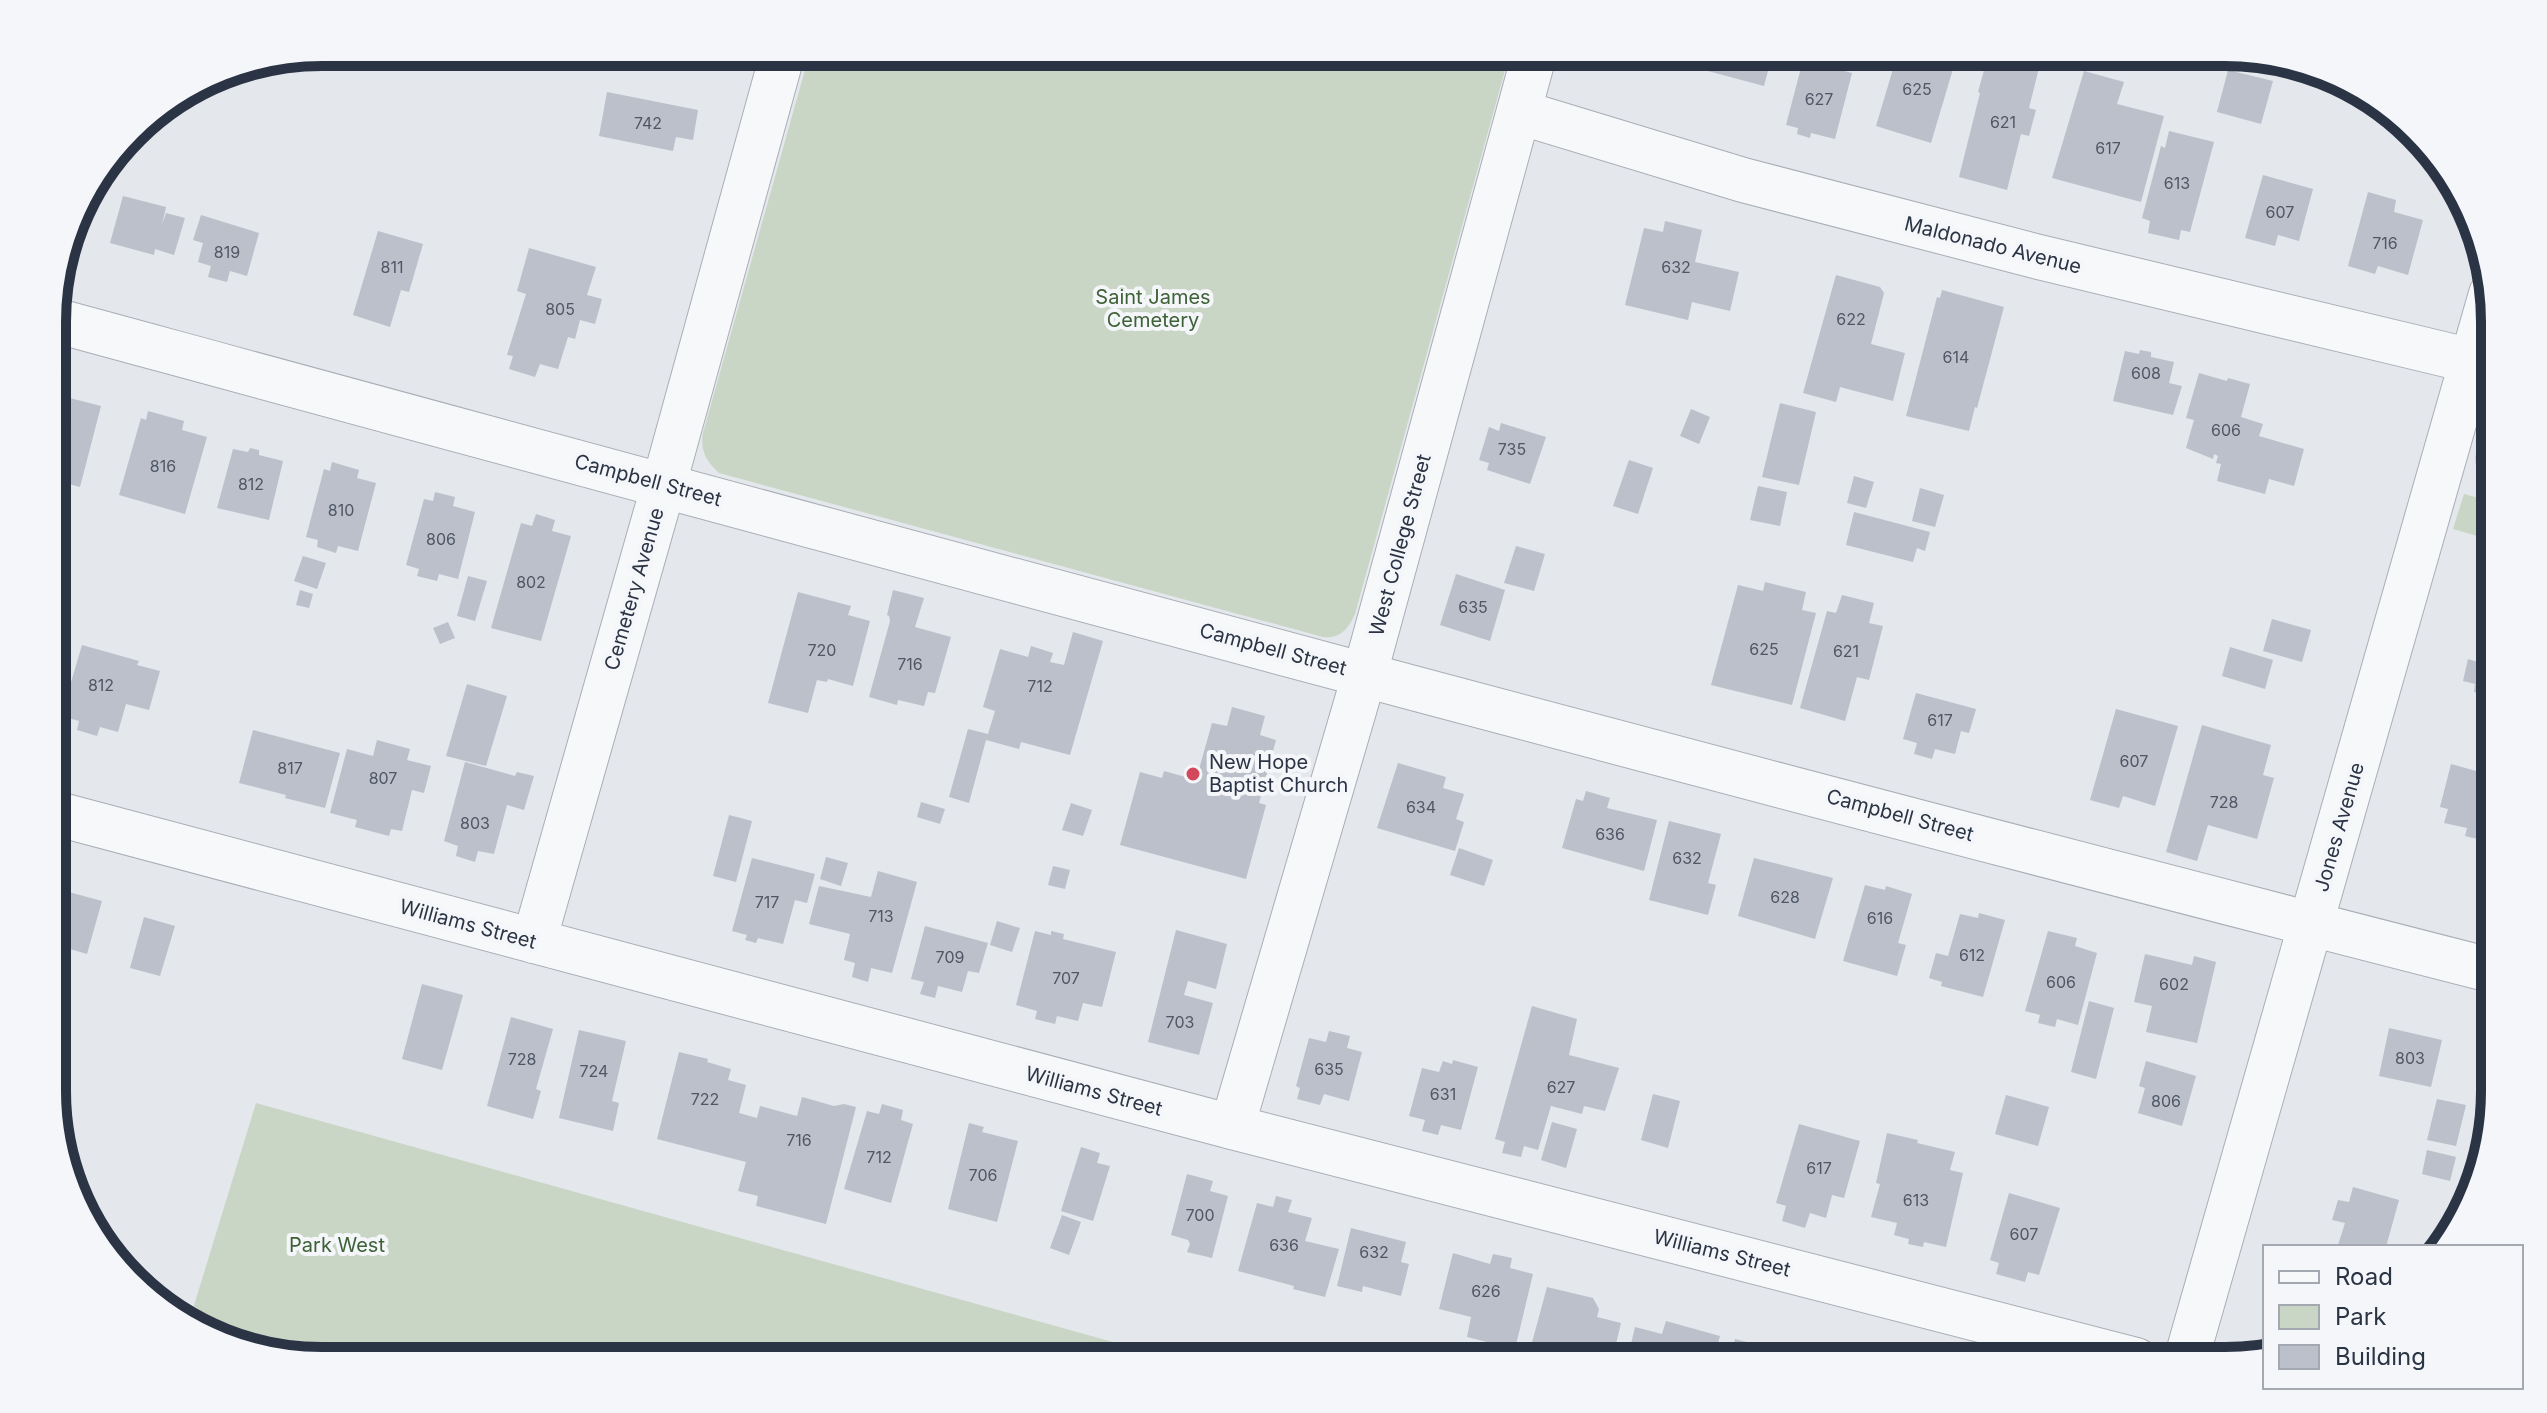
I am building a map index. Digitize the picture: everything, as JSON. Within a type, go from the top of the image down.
[{"type":"street","name":"Cemetery Avenue","points":[[534,941],[779,66]]},
{"type":"street","name":"West College Street","points":[[1232,1127],[1365,673],[1531,66]]},
{"type":"street","name":"Maldonado Avenue","points":[[1519,112],[1743,180],[2035,256],[2472,361]]},
{"type":"street","name":"Campbell Street","points":[[66,323],[1365,673],[2480,967]]},
{"type":"street","name":"Jones Avenue","points":[[2190,1346],[2480,333]]},
{"type":"street","name":"Williams Street","points":[[66,816],[1232,1127],[2082,1346]]},
{"type":"green space","name":"Saint James Cemetery","points":[[806,66],[1506,66],[1355,614],[1343,632],[1323,637],[719,473],[707,460],[703,450],[703,433]]},
{"type":"green space","points":[[2480,439],[2480,471],[2475,457]]},
{"type":"green space","points":[[2464,494],[2480,498],[2480,537],[2453,529]]},
{"type":"green space","name":"Park West","points":[[256,1103],[1129,1347],[322,1347],[289,1345],[256,1338],[192,1312]]},
{"type":"building","points":[[1689,66],[1769,66],[1764,86]]},
{"type":"building","points":[[1801,66],[1826,66],[1852,73],[1835,139],[1811,133],[1810,138],[1797,134],[1798,128],[1786,125]]},
{"type":"building","points":[[1894,66],[1954,66],[1931,143],[1876,126]]},
{"type":"building","points":[[1985,66],[2040,66],[2029,108],[2036,110],[2029,136],[2021,134],[2007,190],[1959,177]]},
{"type":"building","points":[[2228,70],[2273,81],[2261,124],[2217,112]]},
{"type":"building","points":[[2084,71],[2124,82],[2117,104],[2164,116],[2141,202],[2052,178]]},
{"type":"building","points":[[607,92],[698,110],[693,140],[676,137],[673,151],[599,136]]},
{"type":"building","points":[[2169,131],[2214,142],[2190,232],[2181,230],[2179,240],[2148,233],[2150,221],[2142,218],[2161,146],[2165,148]]},
{"type":"building","points":[[2263,175],[2313,189],[2299,241],[2278,235],[2275,246],[2245,238]]},
{"type":"building","points":[[2368,192],[2396,200],[2394,212],[2423,220],[2408,275],[2378,266],[2375,274],[2348,266]]},
{"type":"building","points":[[123,196],[166,207],[162,225],[166,213],[185,218],[174,255],[155,249],[154,255],[110,243]]},
{"type":"building","points":[[201,215],[259,233],[247,276],[230,271],[227,282],[208,277],[211,266],[198,262],[203,243],[193,240]]},
{"type":"building","points":[[1665,221],[1702,230],[1695,262],[1739,272],[1730,311],[1692,302],[1688,320],[1625,305],[1644,228],[1663,232]]},
{"type":"building","points":[[378,231],[423,244],[409,292],[401,290],[390,327],[353,315]]},
{"type":"building","points":[[529,248],[596,267],[587,295],[602,299],[595,324],[580,320],[575,339],[568,337],[558,369],[540,364],[535,377],[509,369],[513,356],[507,355],[526,294],[517,291]]},
{"type":"building","points":[[1836,275],[1880,287],[1884,293],[1871,344],[1905,353],[1893,401],[1840,387],[1836,402],[1803,393]]},
{"type":"building","points":[[1942,290],[2004,307],[1969,431],[1906,416],[1937,297],[1940,298]]},
{"type":"building","points":[[2140,350],[2151,352],[2151,357],[2174,362],[2169,383],[2182,386],[2173,415],[2113,401],[2125,351],[2139,354]]},
{"type":"building","points":[[2199,373],[2250,384],[2241,417],[2263,424],[2259,436],[2304,449],[2294,486],[2269,479],[2265,494],[2217,481],[2221,464],[2216,463],[2218,456],[2214,454],[2213,459],[2186,448],[2194,420],[2186,418]]},
{"type":"building","points":[[66,397],[101,406],[80,487],[66,483]]},
{"type":"building","points":[[1780,403],[1816,412],[1799,485],[1762,477]]},
{"type":"building","points":[[1691,409],[1710,417],[1699,444],[1680,436]]},
{"type":"building","points":[[148,411],[184,421],[182,430],[207,437],[185,514],[119,495],[141,418],[146,420]]},
{"type":"building","points":[[1501,423],[1546,437],[1530,484],[1487,470],[1489,463],[1479,460],[1489,427],[1499,431]]},
{"type":"building","points":[[250,448],[259,450],[259,455],[283,461],[269,520],[217,508],[233,449],[248,452]]},
{"type":"building","points":[[1629,460],[1653,468],[1638,514],[1613,506]]},
{"type":"building","points":[[332,462],[359,470],[357,478],[376,483],[358,551],[338,546],[336,553],[317,547],[318,540],[306,537],[324,469],[330,471]]},
{"type":"building","points":[[1854,476],[1874,482],[1866,508],[1847,503]]},
{"type":"building","points":[[1758,486],[1787,492],[1780,526],[1750,520]]},
{"type":"building","points":[[1920,488],[1944,495],[1935,527],[1912,521]]},
{"type":"building","points":[[435,492],[455,497],[453,506],[475,512],[458,579],[439,574],[437,581],[417,576],[419,569],[406,565],[424,499],[433,501]]},
{"type":"building","points":[[1854,512],[1930,532],[1925,551],[1917,548],[1913,562],[1846,545]]},
{"type":"building","points":[[536,514],[555,520],[552,531],[571,536],[541,641],[491,628],[521,523],[532,526]]},
{"type":"building","points":[[1516,546],[1545,554],[1534,591],[1504,583]]},
{"type":"building","points":[[303,556],[326,563],[317,589],[294,581]]},
{"type":"building","points":[[1456,574],[1505,590],[1490,641],[1440,625]]},
{"type":"building","points":[[468,576],[487,581],[475,621],[457,616]]},
{"type":"building","points":[[1765,582],[1806,592],[1802,610],[1816,613],[1792,705],[1711,685],[1738,585],[1763,591]]},
{"type":"building","points":[[300,590],[313,594],[309,608],[296,605]]},
{"type":"building","points":[[893,590],[924,598],[915,627],[951,637],[935,693],[928,692],[924,706],[898,700],[897,705],[869,697],[890,621],[887,615]]},
{"type":"building","points":[[798,592],[851,606],[848,615],[870,621],[853,686],[828,679],[827,682],[817,680],[808,713],[768,703]]},
{"type":"building","points":[[1842,595],[1874,603],[1869,623],[1883,626],[1869,680],[1857,677],[1845,721],[1800,708],[1827,611],[1836,613]]},
{"type":"building","points":[[2272,619],[2311,630],[2302,662],[2263,651]]},
{"type":"building","points":[[448,622],[455,638],[440,644],[433,628]]},
{"type":"building","points":[[1073,632],[1103,641],[1070,755],[1021,742],[1019,749],[986,740],[969,803],[949,797],[968,729],[988,734],[995,711],[983,707],[1000,649],[1028,657],[1031,646],[1053,653],[1050,662],[1064,665]]},
{"type":"building","points":[[82,645],[139,661],[137,665],[160,671],[149,710],[126,704],[118,732],[100,727],[97,736],[77,730],[79,721],[66,717],[66,699]]},
{"type":"building","points":[[2230,647],[2273,660],[2265,689],[2222,676]]},
{"type":"building","points":[[2468,659],[2480,663],[2480,694],[2474,692],[2475,684],[2463,681]]},
{"type":"building","points":[[467,684],[507,696],[486,766],[446,756]]},
{"type":"building","points":[[1916,693],[1976,709],[1969,733],[1961,731],[1955,754],[1935,749],[1932,759],[1914,754],[1917,743],[1903,739]]},
{"type":"building","points":[[1232,707],[1265,716],[1260,735],[1276,740],[1259,803],[1266,805],[1246,879],[1120,845],[1140,772],[1162,778],[1164,771],[1196,780],[1212,723],[1227,726]]},
{"type":"building","points":[[2116,709],[2178,726],[2155,806],[2123,796],[2119,808],[2090,800]]},
{"type":"building","points":[[2202,725],[2271,745],[2263,775],[2274,778],[2257,839],[2208,825],[2197,861],[2166,852]]},
{"type":"building","points":[[253,730],[340,753],[325,808],[239,783]]},
{"type":"building","points":[[377,740],[410,749],[407,760],[431,766],[424,793],[412,790],[402,831],[391,829],[389,836],[355,827],[357,820],[330,813],[347,749],[373,756]]},
{"type":"building","points":[[465,762],[515,776],[517,772],[534,776],[524,810],[507,805],[494,854],[478,851],[475,862],[456,856],[458,846],[444,841]]},
{"type":"building","points":[[1398,763],[1446,777],[1443,788],[1464,794],[1456,819],[1464,822],[1455,851],[1377,828]]},
{"type":"building","points":[[2451,764],[2480,772],[2480,840],[2465,836],[2467,828],[2444,823],[2448,809],[2440,807]]},
{"type":"building","points":[[1586,791],[1610,798],[1607,808],[1657,820],[1644,871],[1562,848],[1576,799],[1583,801]]},
{"type":"building","points":[[921,802],[945,809],[940,824],[917,817]]},
{"type":"building","points":[[1071,803],[1092,810],[1083,836],[1062,830]]},
{"type":"building","points":[[729,815],[752,821],[736,882],[713,876]]},
{"type":"building","points":[[1669,821],[1721,834],[1708,883],[1716,885],[1708,915],[1649,900]]},
{"type":"building","points":[[1459,848],[1493,860],[1484,886],[1450,875]]},
{"type":"building","points":[[826,857],[848,863],[841,886],[820,879]]},
{"type":"building","points":[[752,858],[815,874],[807,903],[795,900],[783,944],[758,938],[756,943],[745,940],[747,935],[732,931]]},
{"type":"building","points":[[1754,858],[1833,878],[1815,939],[1738,916]]},
{"type":"building","points":[[1053,866],[1070,870],[1065,889],[1048,885]]},
{"type":"building","points":[[878,871],[917,882],[892,973],[871,968],[868,982],[852,977],[855,963],[844,960],[850,934],[809,924],[819,886],[871,897]]},
{"type":"building","points":[[1865,885],[1885,890],[1886,886],[1912,894],[1898,943],[1906,945],[1897,976],[1843,961]]},
{"type":"building","points":[[66,891],[102,901],[87,954],[70,949],[67,961]]},
{"type":"building","points":[[1979,913],[2005,920],[1983,997],[1941,986],[1942,982],[1929,978],[1936,953],[1948,956],[1960,914],[1978,918]]},
{"type":"building","points":[[144,917],[175,926],[160,976],[130,968]]},
{"type":"building","points":[[997,921],[1020,928],[1012,952],[990,945]]},
{"type":"building","points":[[925,926],[988,943],[979,973],[968,971],[962,992],[938,986],[935,998],[920,994],[924,982],[911,979]]},
{"type":"building","points":[[1176,930],[1227,944],[1216,989],[1188,981],[1184,995],[1213,1003],[1199,1055],[1148,1042]]},
{"type":"building","points":[[1035,931],[1064,934],[1063,939],[1116,952],[1102,1007],[1083,1003],[1078,1021],[1057,1016],[1055,1024],[1035,1019],[1037,1011],[1016,1005]]},
{"type":"building","points":[[2048,931],[2077,938],[2075,946],[2097,953],[2078,1025],[2057,1019],[2055,1027],[2038,1023],[2040,1015],[2025,1011]]},
{"type":"building","points":[[2145,954],[2192,965],[2194,956],[2216,962],[2197,1043],[2146,1032],[2152,1006],[2134,1002]]},
{"type":"building","points":[[422,984],[463,995],[442,1070],[402,1059]]},
{"type":"building","points":[[2089,1001],[2114,1008],[2096,1079],[2071,1072]]},
{"type":"building","points":[[1532,1006],[1577,1019],[1569,1055],[1619,1068],[1605,1111],[1584,1106],[1582,1114],[1551,1106],[1538,1150],[1524,1146],[1521,1157],[1502,1153],[1505,1142],[1495,1139]]},
{"type":"building","points":[[511,1017],[553,1029],[536,1089],[541,1091],[533,1119],[487,1106]]},
{"type":"building","points":[[2389,1028],[2442,1040],[2431,1087],[2379,1076]]},
{"type":"building","points":[[579,1030],[626,1041],[612,1101],[619,1103],[613,1131],[559,1118]]},
{"type":"building","points":[[1329,1031],[1350,1036],[1347,1048],[1362,1052],[1349,1101],[1324,1094],[1320,1105],[1297,1099],[1300,1088],[1296,1086],[1309,1038],[1326,1042]]},
{"type":"building","points":[[679,1052],[731,1069],[728,1080],[746,1085],[739,1113],[757,1118],[760,1106],[797,1116],[802,1097],[834,1106],[844,1104],[856,1107],[826,1224],[756,1206],[758,1196],[738,1191],[746,1162],[657,1139]]},
{"type":"building","points":[[1453,1060],[1478,1067],[1461,1130],[1441,1125],[1438,1135],[1422,1131],[1425,1120],[1409,1116],[1422,1068],[1439,1072],[1443,1061],[1452,1064]]},
{"type":"building","points":[[2146,1061],[2196,1076],[2182,1126],[2138,1113],[2145,1088],[2139,1086]]},
{"type":"building","points":[[1653,1094],[1680,1101],[1668,1148],[1641,1140]]},
{"type":"building","points":[[2006,1095],[2049,1107],[2038,1146],[1995,1134]]},
{"type":"building","points":[[2437,1099],[2466,1105],[2456,1146],[2427,1140]]},
{"type":"building","points":[[882,1104],[903,1110],[901,1120],[913,1124],[891,1203],[844,1189],[867,1111],[879,1114]]},
{"type":"building","points":[[1552,1122],[1577,1129],[1566,1168],[1541,1160]]},
{"type":"building","points":[[969,1123],[984,1127],[982,1132],[1018,1141],[997,1222],[948,1209]]},
{"type":"building","points":[[1799,1124],[1860,1141],[1844,1198],[1832,1195],[1826,1218],[1810,1213],[1805,1228],[1782,1221],[1786,1206],[1776,1203]]},
{"type":"building","points":[[1887,1133],[1955,1152],[1950,1170],[1963,1173],[1946,1247],[1924,1242],[1923,1247],[1908,1244],[1909,1239],[1894,1235],[1897,1223],[1871,1217],[1880,1184],[1876,1183]]},
{"type":"building","points":[[1081,1147],[1100,1153],[1097,1163],[1110,1166],[1093,1221],[1061,1211]]},
{"type":"building","points":[[2427,1150],[2456,1157],[2450,1181],[2422,1174]]},
{"type":"building","points":[[1187,1174],[1213,1181],[1210,1191],[1228,1196],[1212,1258],[1187,1252],[1188,1240],[1171,1235]]},
{"type":"building","points":[[2353,1187],[2399,1200],[2387,1245],[2338,1245],[2345,1223],[2332,1220],[2338,1200],[2349,1202]]},
{"type":"building","points":[[2009,1193],[2060,1208],[2039,1275],[2028,1272],[2025,1282],[1996,1274],[1999,1263],[1990,1260]]},
{"type":"building","points":[[1276,1196],[1292,1200],[1288,1212],[1312,1218],[1305,1241],[1339,1249],[1325,1297],[1238,1271],[1257,1203],[1273,1207]]},
{"type":"building","points":[[1062,1215],[1081,1222],[1069,1255],[1050,1248]]},
{"type":"building","points":[[1351,1228],[1406,1242],[1401,1262],[1409,1264],[1401,1296],[1363,1286],[1362,1292],[1337,1286]]},
{"type":"building","points":[[1453,1253],[1490,1264],[1493,1254],[1512,1258],[1510,1268],[1533,1274],[1516,1346],[1467,1337],[1471,1317],[1439,1309]]},
{"type":"building","points":[[1547,1287],[1593,1298],[1599,1309],[1597,1317],[1621,1323],[1615,1346],[1531,1346]]},
{"type":"building","points":[[1666,1321],[1720,1336],[1717,1346],[1630,1346],[1635,1327],[1662,1334]]},
{"type":"building","points":[[1735,1339],[1764,1346],[1733,1346]]},
{"type":"place","name":"New Hope Baptist Church","points":[[1193,774]]}]
